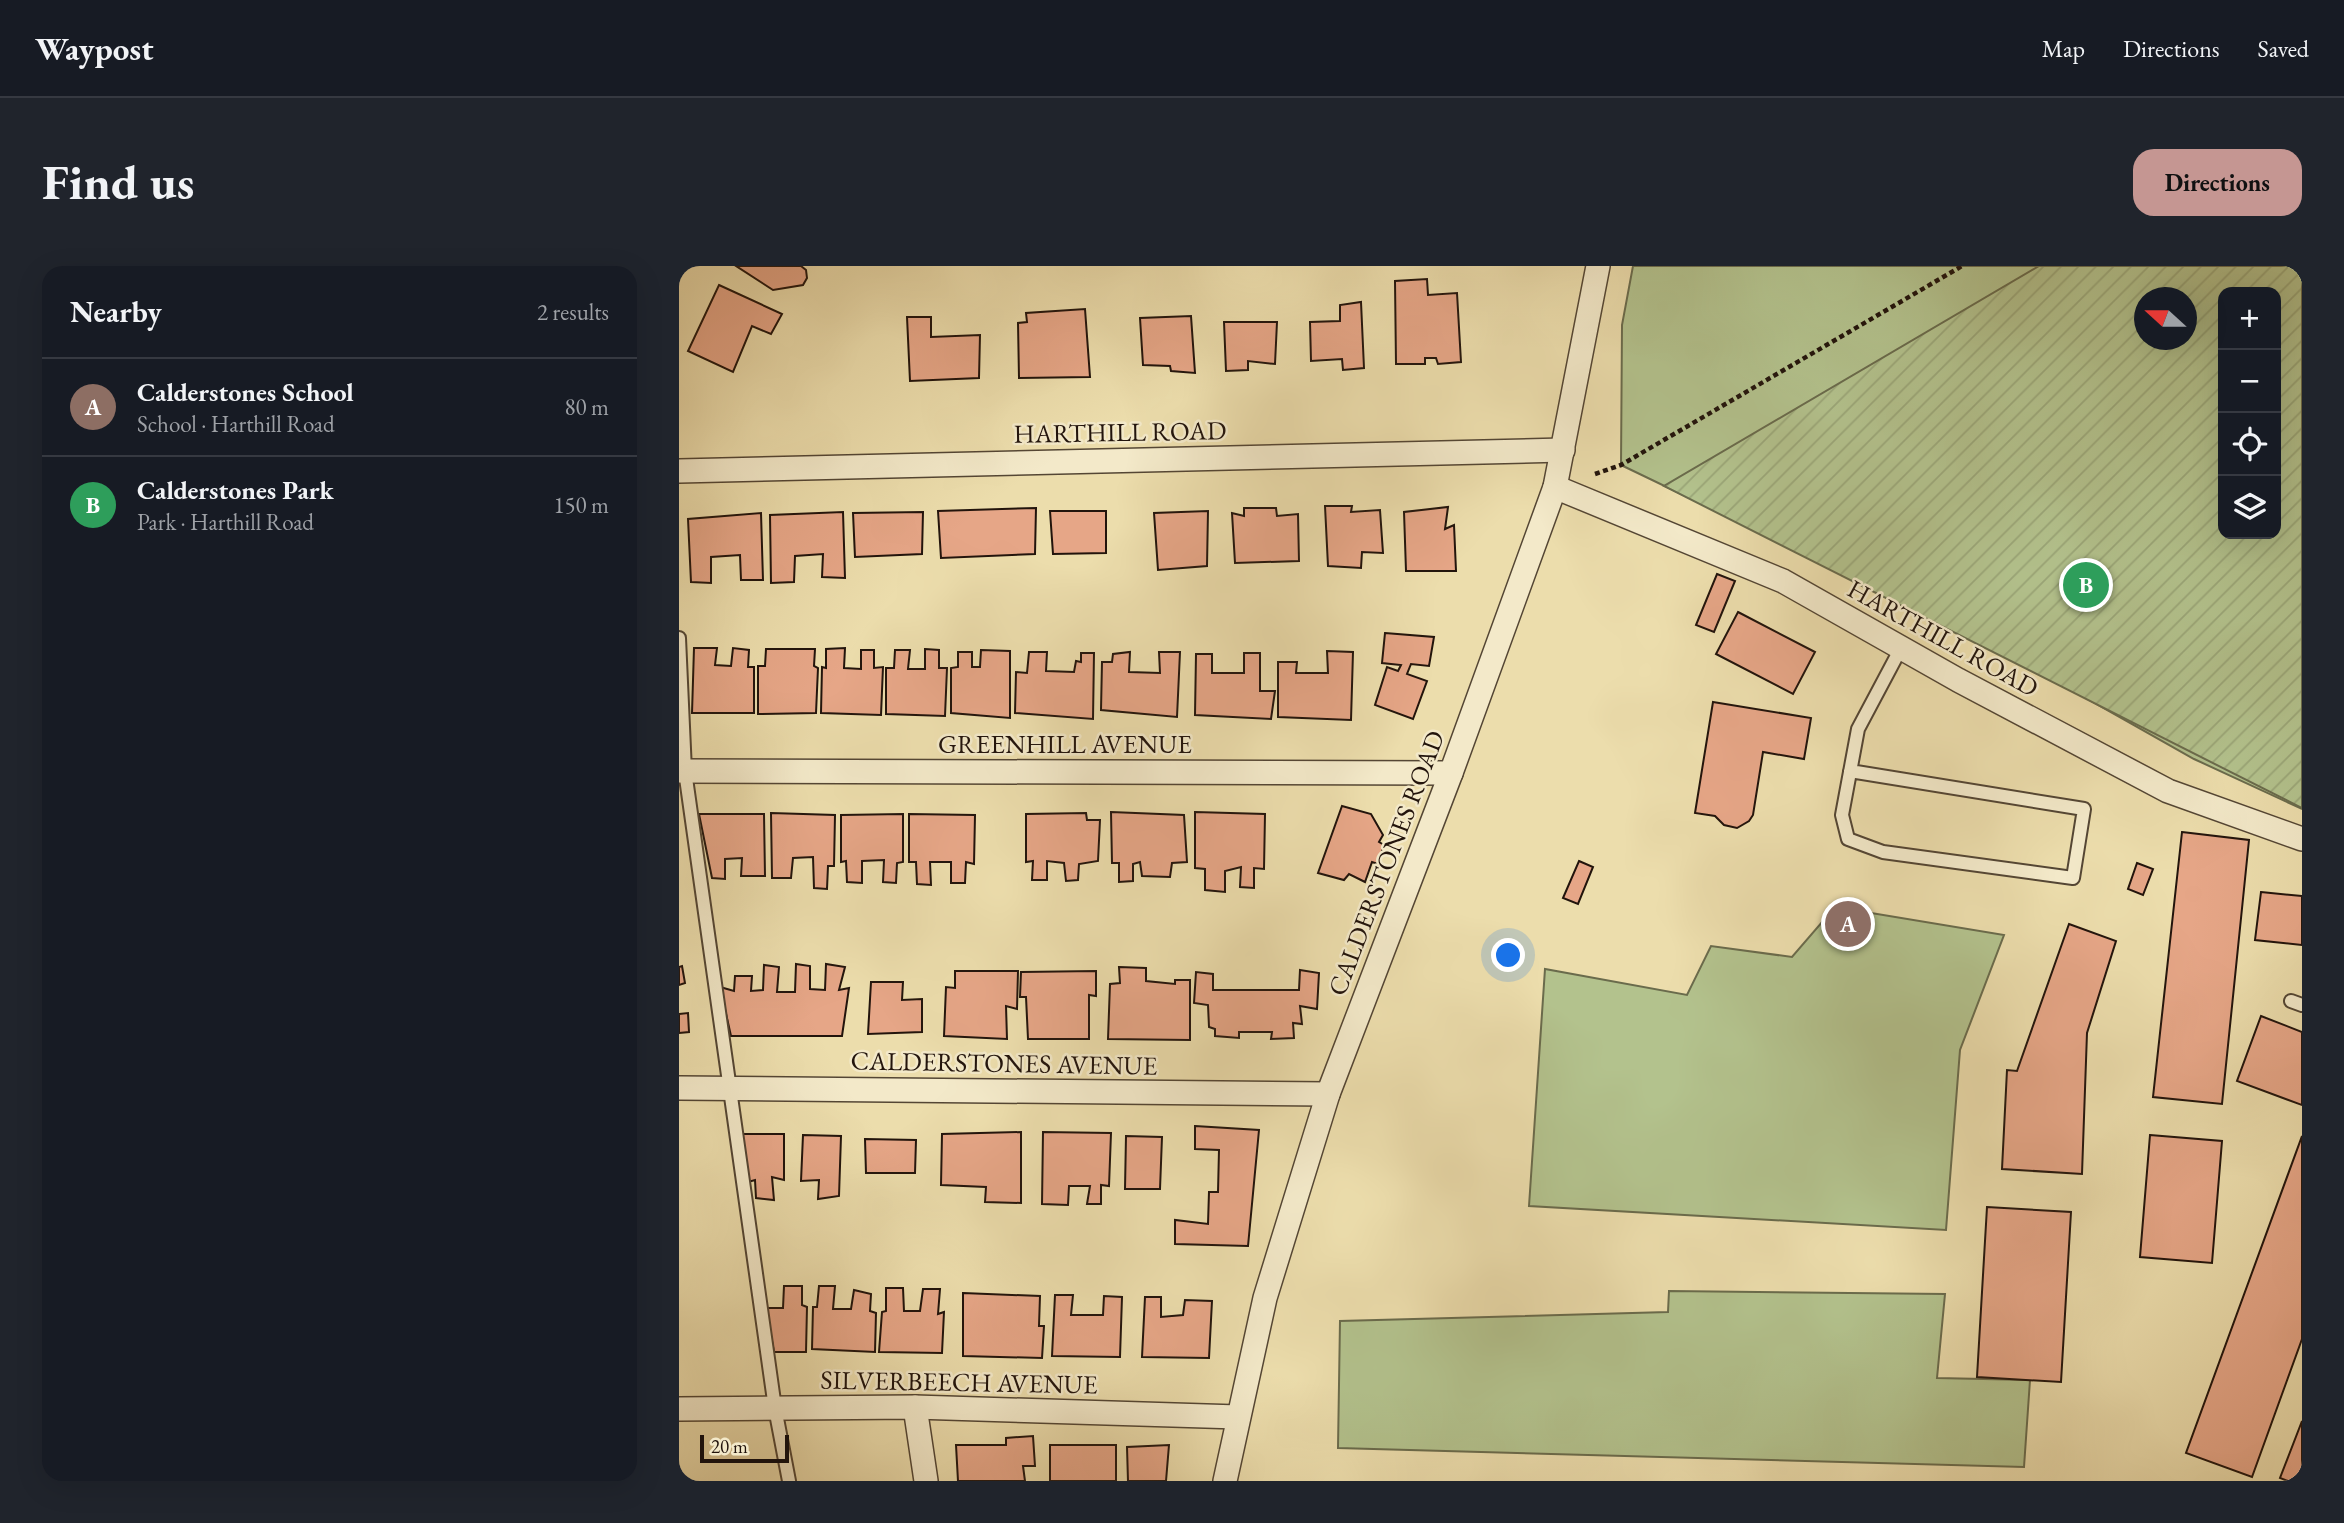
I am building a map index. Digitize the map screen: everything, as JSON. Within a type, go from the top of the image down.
[{"type":"street","name":"CALDERSTONES ROAD","points":[[1225,1481],[1265,1298],[1328,1094],[1451,774],[1555,487],[1598,266]]},
{"type":"street","name":"HARTHILL ROAD","points":[[679,471],[1563,450]]},
{"type":"street","name":"HARTHILL ROAD","points":[[1555,487],[1783,581],[2168,792],[2302,839]]},
{"type":"street","name":"GREENHILL AVENUE","points":[[682,771],[1451,774]]},
{"type":"street","name":"CALDERSTONES AVENUE","points":[[679,1088],[1328,1094]]},
{"type":"street","name":"SILVERBEECH AVENUE","points":[[679,1409],[915,1407],[1238,1417]]},
{"type":"street","points":[[915,1407],[926,1481]]},
{"type":"lane","points":[[679,638],[682,771],[775,1408],[789,1481]]},
{"type":"lane","points":[[1850,771],[2084,809],[2073,878],[1883,852],[1848,839],[1842,815],[1850,771],[1859,729],[1901,648]]},
{"type":"path","points":[[1595,474],[1621,465],[1962,266]]},
{"type":"green space","points":[[1633,266],[2302,266],[2302,809],[2194,759],[1978,637],[1621,465],[1622,325]]},
{"type":"green space","points":[[2039,266],[2302,266],[2302,808],[1664,486]]},
{"type":"green space","points":[[1835,907],[2004,935],[1960,1050],[1946,1230],[1529,1206],[1545,969],[1687,995],[1711,946],[1792,957]]},
{"type":"green space","points":[[1669,1291],[1945,1294],[1937,1378],[2030,1380],[2024,1467],[1338,1448],[1340,1321],[1668,1312]]},
{"type":"building","points":[[736,266],[801,266],[806,270],[807,278],[803,285],[773,290]]},
{"type":"building","points":[[1427,279],[1428,295],[1457,293],[1461,362],[1438,364],[1436,358],[1425,358],[1425,364],[1396,364],[1395,281]]},
{"type":"building","points":[[719,285],[782,314],[771,334],[752,326],[733,372],[688,351]]},
{"type":"building","points":[[1361,302],[1364,368],[1343,370],[1342,359],[1311,361],[1310,322],[1340,321],[1340,305]]},
{"type":"building","points":[[1085,309],[1090,377],[1019,378],[1018,323],[1027,322],[1026,313]]},
{"type":"building","points":[[1191,316],[1195,373],[1171,371],[1170,366],[1143,365],[1140,318]]},
{"type":"building","points":[[907,317],[931,317],[931,337],[980,335],[979,378],[910,381]]},
{"type":"building","points":[[1224,322],[1277,322],[1275,364],[1248,361],[1248,370],[1226,371]]},
{"type":"building","points":[[1325,506],[1352,506],[1351,512],[1380,510],[1383,553],[1362,552],[1361,568],[1328,566]]},
{"type":"building","points":[[1448,507],[1445,529],[1454,525],[1456,571],[1406,571],[1404,512]]},
{"type":"building","points":[[1036,508],[1035,554],[941,558],[938,511]]},
{"type":"building","points":[[1244,508],[1276,508],[1277,516],[1298,514],[1299,561],[1235,563],[1232,513],[1244,516]]},
{"type":"building","points":[[1050,511],[1106,511],[1106,553],[1053,554]]},
{"type":"building","points":[[1208,511],[1207,566],[1158,570],[1154,513]]},
{"type":"building","points":[[843,512],[845,578],[822,577],[823,554],[795,556],[794,582],[771,583],[770,515]]},
{"type":"building","points":[[923,512],[922,554],[855,557],[853,513]]},
{"type":"building","points":[[761,513],[763,580],[741,580],[740,555],[711,557],[711,583],[691,582],[688,519]]},
{"type":"building","points":[[1717,574],[1735,581],[1714,632],[1696,625]]},
{"type":"building","points":[[1738,612],[1815,652],[1793,694],[1716,654]]},
{"type":"building","points":[[1385,633],[1434,637],[1429,666],[1411,664],[1407,674],[1427,681],[1413,719],[1375,705],[1387,667],[1398,671],[1401,665],[1382,663]]},
{"type":"building","points":[[694,648],[717,648],[715,665],[731,666],[733,648],[749,650],[748,667],[754,667],[754,713],[692,713]]},
{"type":"building","points":[[845,648],[844,668],[861,669],[861,650],[874,650],[874,668],[883,667],[881,715],[821,713],[822,667],[826,668],[826,649]]},
{"type":"building","points":[[766,649],[815,649],[814,666],[818,668],[816,713],[758,714],[758,666],[765,666]]},
{"type":"building","points":[[925,649],[939,650],[939,668],[947,668],[945,716],[886,714],[886,668],[894,668],[895,650],[910,650],[908,669],[925,669]]},
{"type":"building","points":[[981,650],[1010,651],[1010,718],[951,713],[951,668],[958,667],[958,652],[972,652],[972,667],[980,667]]},
{"type":"building","points":[[1327,651],[1353,652],[1351,720],[1278,717],[1278,662],[1297,662],[1296,673],[1328,673]]},
{"type":"building","points":[[1029,652],[1047,652],[1046,671],[1074,672],[1076,661],[1081,662],[1081,653],[1094,653],[1093,719],[1015,713],[1016,672],[1027,673]]},
{"type":"building","points":[[1130,652],[1129,672],[1160,673],[1159,652],[1180,652],[1177,717],[1101,710],[1102,662],[1112,662],[1113,654]]},
{"type":"building","points":[[1244,653],[1260,653],[1260,691],[1275,691],[1271,719],[1195,715],[1196,654],[1212,654],[1212,673],[1244,673]]},
{"type":"building","points":[[1713,702],[1811,718],[1804,759],[1763,752],[1753,815],[1749,821],[1737,828],[1724,825],[1715,816],[1695,813]]},
{"type":"building","points":[[1342,806],[1371,814],[1383,835],[1379,842],[1384,845],[1378,864],[1372,862],[1365,882],[1349,874],[1344,880],[1318,873]]},
{"type":"building","points":[[1111,812],[1184,815],[1187,862],[1172,863],[1170,877],[1142,876],[1140,862],[1133,864],[1133,881],[1119,882],[1119,863],[1112,863]]},
{"type":"building","points":[[1195,812],[1265,814],[1264,869],[1254,868],[1254,888],[1240,887],[1241,867],[1225,871],[1225,892],[1205,890],[1205,869],[1195,868]]},
{"type":"building","points":[[771,813],[835,815],[834,866],[828,866],[827,889],[814,888],[813,857],[793,858],[791,878],[772,878]]},
{"type":"building","points":[[1086,813],[1087,820],[1100,820],[1098,861],[1079,864],[1078,880],[1066,881],[1064,863],[1047,861],[1047,880],[1032,880],[1033,861],[1026,862],[1026,814]]},
{"type":"building","points":[[699,814],[764,814],[765,876],[741,876],[742,858],[725,859],[725,879],[712,878]]},
{"type":"building","points":[[903,814],[903,862],[897,863],[896,883],[883,882],[884,860],[862,861],[862,883],[847,882],[846,861],[841,862],[841,815]]},
{"type":"building","points":[[909,814],[975,815],[974,864],[966,862],[965,883],[951,883],[951,862],[930,862],[931,885],[917,884],[916,862],[909,862]]},
{"type":"building","points":[[2182,832],[2249,840],[2222,1104],[2153,1097]]},
{"type":"building","points":[[1579,861],[1593,867],[1578,904],[1563,898]]},
{"type":"building","points":[[2137,863],[2153,869],[2143,895],[2128,889]]},
{"type":"building","points":[[2261,892],[2302,896],[2302,945],[2255,940]]},
{"type":"building","points":[[2069,924],[2116,941],[2087,1033],[2082,1174],[2002,1169],[2007,1070],[2017,1071]]},
{"type":"building","points":[[796,964],[810,966],[810,989],[825,990],[826,964],[845,967],[839,990],[849,988],[842,1036],[731,1036],[720,987],[734,991],[735,976],[752,976],[751,991],[763,990],[764,965],[779,967],[777,992],[795,992]]},
{"type":"building","points":[[682,966],[685,983],[679,985],[679,967]]},
{"type":"building","points":[[1119,967],[1146,968],[1146,981],[1175,984],[1175,980],[1190,980],[1190,1040],[1108,1039],[1110,984],[1120,983]]},
{"type":"building","points":[[1300,970],[1319,973],[1317,1009],[1300,1006],[1302,1024],[1293,1023],[1294,1038],[1271,1039],[1272,1032],[1239,1032],[1239,1038],[1215,1036],[1215,1029],[1209,1027],[1208,1005],[1194,1003],[1196,972],[1213,974],[1213,990],[1299,990]]},
{"type":"building","points":[[955,971],[1018,971],[1017,1009],[1006,1006],[1007,1039],[944,1036],[946,987],[955,988]]},
{"type":"building","points":[[1096,971],[1096,996],[1089,995],[1089,1039],[1028,1039],[1026,997],[1020,997],[1021,972]]},
{"type":"building","points":[[871,982],[903,982],[902,1000],[922,999],[922,1032],[868,1034]]},
{"type":"building","points":[[688,1013],[689,1032],[679,1033],[679,1014]]},
{"type":"building","points":[[2261,1016],[2302,1032],[2302,1105],[2237,1081]]},
{"type":"building","points":[[1195,1126],[1259,1130],[1248,1246],[1175,1244],[1175,1220],[1208,1224],[1209,1192],[1218,1192],[1219,1150],[1195,1149]]},
{"type":"building","points":[[1021,1132],[1021,1203],[985,1202],[986,1187],[941,1185],[942,1134]]},
{"type":"building","points":[[1043,1132],[1111,1133],[1109,1186],[1101,1185],[1101,1204],[1087,1204],[1090,1186],[1069,1186],[1068,1205],[1042,1204]]},
{"type":"building","points":[[740,1134],[784,1134],[784,1180],[772,1177],[774,1200],[756,1198],[755,1180],[748,1182]]},
{"type":"building","points":[[803,1135],[841,1136],[839,1196],[818,1199],[819,1180],[801,1181]]},
{"type":"building","points":[[2150,1135],[2222,1141],[2212,1263],[2140,1257]]},
{"type":"building","points":[[1126,1136],[1162,1137],[1160,1189],[1125,1189]]},
{"type":"building","points":[[2302,1136],[2302,1339],[2252,1477],[2186,1453]]},
{"type":"building","points":[[865,1139],[916,1140],[915,1173],[866,1173]]},
{"type":"building","points":[[1987,1207],[2071,1212],[2061,1382],[1977,1377]]},
{"type":"building","points":[[784,1286],[802,1286],[802,1305],[807,1307],[806,1352],[774,1352],[766,1308],[783,1308]]},
{"type":"building","points":[[819,1286],[835,1286],[833,1309],[851,1309],[854,1290],[871,1294],[870,1311],[876,1313],[875,1352],[812,1349],[813,1307],[817,1307]]},
{"type":"building","points":[[886,1288],[903,1288],[904,1311],[920,1311],[923,1289],[940,1289],[938,1314],[944,1312],[942,1353],[879,1352],[882,1312],[886,1311]]},
{"type":"building","points":[[963,1293],[1040,1296],[1039,1326],[1044,1326],[1042,1358],[963,1356]]},
{"type":"building","points":[[1055,1295],[1073,1295],[1071,1315],[1103,1315],[1104,1296],[1122,1297],[1120,1357],[1052,1356]]},
{"type":"building","points":[[1145,1297],[1161,1297],[1161,1317],[1183,1315],[1185,1300],[1212,1301],[1209,1358],[1142,1357]]},
{"type":"building","points":[[2302,1421],[2302,1481],[2288,1481],[2280,1478]]},
{"type":"building","points":[[1033,1436],[1035,1466],[1023,1466],[1025,1481],[958,1481],[956,1445],[1006,1445],[1006,1438]]},
{"type":"building","points":[[1050,1445],[1116,1445],[1116,1481],[1050,1481]]},
{"type":"building","points":[[1169,1445],[1166,1481],[1128,1481],[1127,1447]]},
{"type":"place","name":"Calderstones Park","points":[[2086,585]]},
{"type":"place","name":"Calderstones School","points":[[1848,924]]}]
